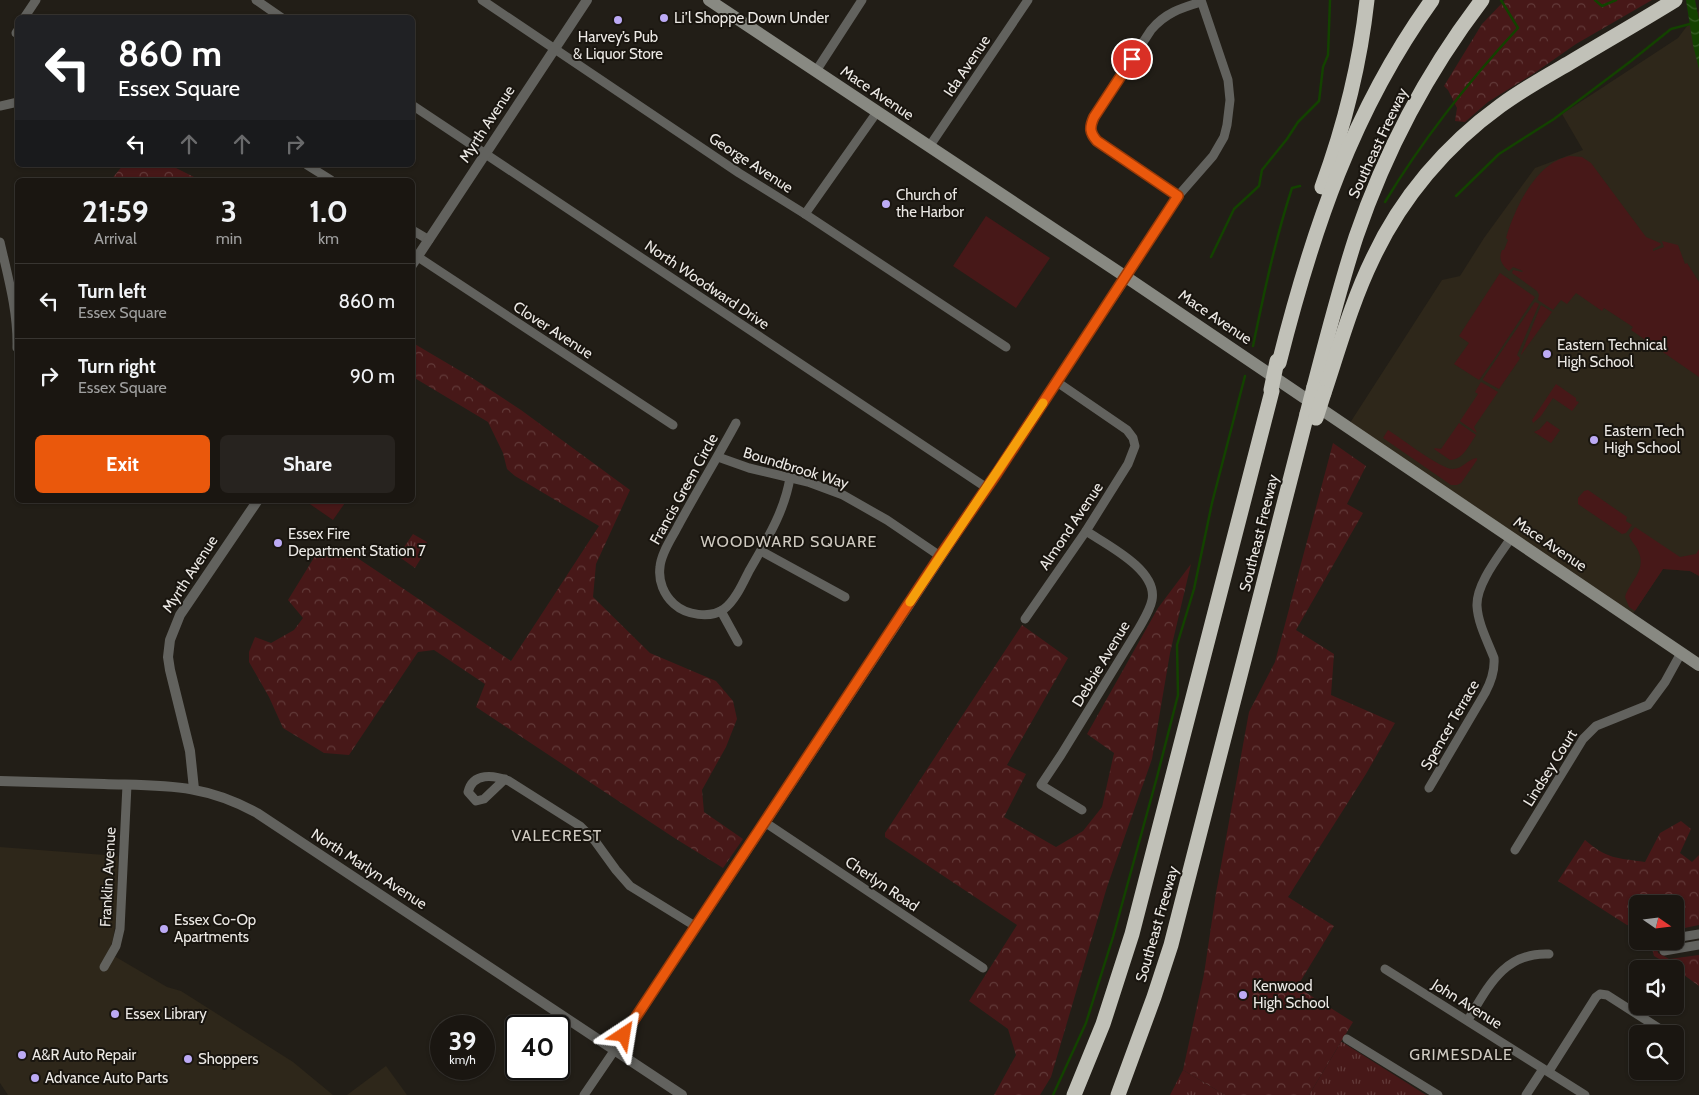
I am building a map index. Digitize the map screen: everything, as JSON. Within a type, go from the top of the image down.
[{"type":"highway","points":[[1278,362],[1288,300],[1298,263],[1309,223],[1349,101],[1361,47],[1367,0]]},
{"type":"highway","name":"Southeast Freeway","points":[[1074,1095],[1103,1024],[1132,934],[1278,362],[1318,225],[1348,149],[1384,76],[1432,0]]},
{"type":"highway","name":"Southeast Freeway","points":[[1118,1095],[1152,1006],[1171,945],[1281,520],[1319,390],[1341,285],[1356,237],[1401,128],[1439,60],[1482,0]]},
{"type":"highway","points":[[1319,390],[1373,258],[1396,216],[1423,179],[1443,156],[1500,105],[1669,4]]},
{"type":"main road","name":"Mace Avenue","points":[[709,0],[1126,277],[1699,665]]},
{"type":"street","points":[[26,15],[36,0]]},
{"type":"street","points":[[256,0],[278,15]]},
{"type":"street","name":"George Avenue","points":[[482,0],[739,173],[805,214],[1006,347]]},
{"type":"street","name":"Myrth Avenue","points":[[415,261],[587,0]]},
{"type":"street","points":[[816,71],[862,0]]},
{"type":"street","name":"Ida Avenue","points":[[930,147],[1028,0]]},
{"type":"street","points":[[584,1095],[695,926],[766,823],[1178,196],[1213,156],[1224,137],[1230,114],[1230,90],[1201,1],[1169,14],[1158,22],[1094,117],[1090,127],[1091,134],[1097,141],[1178,196]]},
{"type":"street","points":[[0,106],[15,103]]},
{"type":"street","name":"North Woodward Drive","points":[[415,107],[987,488]]},
{"type":"street","points":[[805,214],[877,112]]},
{"type":"street","points":[[310,167],[329,178]]},
{"type":"street","points":[[415,232],[428,240]]},
{"type":"street","points":[[0,242],[15,311]]},
{"type":"street","name":"Clover Avenue","points":[[415,261],[673,426]]},
{"type":"street","name":"Almond Avenue","points":[[1025,619],[1086,530],[1128,464],[1135,446],[1133,438],[1127,430],[1057,382]]},
{"type":"street","name":"Francis Green Circle","points":[[721,611],[702,614],[690,613],[679,608],[667,595],[659,580],[659,573],[667,548],[736,424]]},
{"type":"street","name":"Boundbrook Way","points":[[718,457],[748,468],[820,486],[853,500],[887,520],[940,556]]},
{"type":"street","points":[[738,642],[721,611],[726,608],[732,599],[761,551],[786,499],[790,478]]},
{"type":"street","name":"Myrth Avenue","points":[[194,789],[190,751],[170,670],[169,645],[180,615],[252,503]]},
{"type":"street","name":"Debbie Avenue","points":[[1082,810],[1041,785],[1139,628],[1149,609],[1152,596],[1149,581],[1140,568],[1086,530]]},
{"type":"street","name":"Spencer Terrace","points":[[1429,788],[1492,679],[1494,658],[1478,613],[1478,598],[1481,586],[1511,538]]},
{"type":"street","points":[[761,551],[844,597]]},
{"type":"street","name":"Lindsey Court","points":[[1515,850],[1583,739],[1596,726],[1648,705],[1665,682],[1681,653]]},
{"type":"street","name":"North Marlyn Avenue","points":[[1,779],[179,786],[215,794],[231,800],[257,813],[682,1095]]},
{"type":"street","points":[[504,779],[580,826],[595,841],[630,886],[695,926]]},
{"type":"street","name":"Franklin Avenue","points":[[104,968],[116,946],[120,930],[127,785]]},
{"type":"street","name":"Cherlyn Road","points":[[766,823],[983,968]]},
{"type":"street","points":[[1684,936],[1699,934]]},
{"type":"street","points":[[1684,948],[1699,945]]},
{"type":"street","points":[[1468,1020],[1494,978],[1505,967],[1532,954],[1549,954]]},
{"type":"street","name":"John Avenue","points":[[1385,969],[1585,1095]]},
{"type":"street","points":[[1526,1095],[1600,994],[1607,995],[1654,1025]]},
{"type":"street","points":[[1347,1039],[1438,1095]]},
{"type":"shaded area","name":"Eastern Technical High School","points":[[1699,10],[1699,576],[1690,571],[1663,569],[1630,618],[1348,426],[1442,280],[1460,276],[1484,238],[1535,168],[1583,150],[1562,114],[1678,38]]},
{"type":"shaded area","points":[[0,847],[118,856],[117,913],[109,953],[167,987],[181,991],[293,1062],[333,1095],[8,1095],[0,1083]]},
{"type":"shaded area","points":[[386,1066],[407,1095],[347,1095]]},
{"type":"green space","points":[[1505,0],[1652,0],[1576,44],[1488,102],[1465,122],[1455,121],[1457,108],[1444,86],[1482,24]]},
{"type":"green space","points":[[1570,156],[1582,157],[1591,163],[1646,237],[1660,243],[1661,245],[1653,249],[1653,251],[1664,247],[1662,241],[1678,245],[1685,264],[1687,263],[1699,282],[1699,377],[1631,330],[1633,327],[1604,308],[1602,311],[1576,293],[1567,304],[1561,300],[1553,310],[1538,300],[1539,295],[1537,291],[1512,273],[1513,270],[1523,271],[1513,267],[1509,271],[1503,264],[1501,253],[1508,240],[1506,238],[1521,200],[1537,177],[1547,167],[1558,160]]},
{"type":"green space","points":[[121,167],[174,167],[196,178],[113,178]]},
{"type":"green space","points":[[986,216],[1050,258],[1016,308],[953,266]]},
{"type":"green space","points":[[1500,273],[1535,297],[1479,380],[1454,364],[1469,343],[1459,336]]},
{"type":"green space","points":[[1535,302],[1539,304],[1517,355],[1520,358],[1499,389],[1483,379]]},
{"type":"green space","points":[[1541,305],[1552,312],[1521,355],[1521,354]]},
{"type":"green space","points":[[415,344],[474,379],[521,410],[630,490],[596,564],[593,597],[650,653],[716,681],[733,701],[737,719],[726,747],[702,790],[704,812],[743,839],[723,868],[476,707],[485,684],[434,650],[418,652],[349,755],[324,753],[283,728],[269,697],[249,662],[249,652],[255,637],[271,643],[294,630],[303,618],[288,600],[315,556],[328,546],[353,555],[511,661],[599,526],[515,476],[507,469],[503,453],[488,422],[415,378]]},
{"type":"green space","points":[[1481,382],[1498,392],[1474,427],[1477,433],[1460,421],[1478,394],[1475,392]]},
{"type":"green space","points":[[1556,384],[1579,402],[1572,411],[1553,398],[1541,416],[1533,423],[1532,420]]},
{"type":"green space","points":[[1547,421],[1560,430],[1551,443],[1534,432],[1540,429]]},
{"type":"green space","points":[[1459,423],[1476,435],[1459,458],[1450,460],[1434,449],[1441,449]]},
{"type":"green space","points":[[1388,430],[1430,459],[1447,468],[1456,469],[1470,460],[1477,458],[1477,460],[1461,483],[1451,485],[1383,438]]},
{"type":"green space","points":[[1333,443],[1366,466],[1347,504],[1363,513],[1296,630],[1334,654],[1331,695],[1395,723],[1366,774],[1288,897],[1334,926],[1297,987],[1353,1022],[1309,1095],[1225,1095],[1183,1070],[1204,974],[1216,893],[1249,712],[1275,662]]},
{"type":"green space","points":[[1588,490],[1627,517],[1626,521],[1632,525],[1626,533],[1622,534],[1578,504],[1578,498],[1584,491]]},
{"type":"green space","points":[[308,503],[345,503],[333,520]]},
{"type":"green space","points":[[1635,527],[1680,557],[1696,554],[1699,549],[1699,576],[1690,571],[1663,569],[1635,611],[1629,607],[1625,597],[1639,571],[1641,559],[1629,535]]},
{"type":"green space","points":[[413,534],[427,542],[423,555],[415,568],[398,556]]},
{"type":"green space","points":[[1191,564],[1170,653],[1152,759],[1107,887],[1051,1077],[1040,1095],[994,1095],[1016,1055],[1008,1029],[969,1001],[1017,925],[885,837],[885,833],[1022,625],[1068,658],[1007,765],[1026,774],[1004,817],[1056,847],[1083,831],[1102,807],[1114,753],[1087,734],[1158,608]]},
{"type":"green space","points":[[1681,821],[1691,829],[1680,853],[1692,862],[1699,855],[1699,925],[1684,928],[1684,895],[1629,895],[1629,925],[1558,881],[1585,840],[1600,851],[1613,857],[1645,862],[1660,833]]},
{"type":"green space","points":[[1652,950],[1658,950],[1658,953],[1669,959],[1699,955],[1699,986],[1684,975],[1684,960],[1661,960],[1654,956]]},
{"type":"green space","points":[[1342,1042],[1426,1095],[1309,1095]]},
{"type":"green space","points":[[1183,1070],[1225,1095],[1170,1095]]},
{"type":"water","points":[[1686,0],[1695,0],[1699,20],[1699,69],[1693,45]]},
{"type":"waterway","points":[[1211,257],[1234,209],[1259,186],[1262,170],[1298,122],[1319,101],[1323,67],[1328,55],[1330,0]]},
{"type":"waterway","points":[[1385,202],[1447,112],[1481,69],[1518,28],[1501,0]]},
{"type":"waterway","points":[[1595,0],[1602,6],[1616,0]]},
{"type":"waterway","points":[[1456,196],[1499,154],[1554,119],[1671,29],[1690,24]]},
{"type":"waterway","points":[[1253,346],[1280,227],[1292,188],[1300,186]]},
{"type":"waterway","points":[[1053,1095],[1086,1023],[1113,937],[1157,777],[1178,695],[1177,645],[1194,589],[1212,503],[1245,376]]},
{"type":"slow traffic","points":[[910,602],[1043,403]]},
{"type":"place","name":"Li’l Shoppe Down Under","points":[[664,18]]},
{"type":"place","name":"Harvey’s Pub & Liquor Store","points":[[618,20]]},
{"type":"place","name":"Church of the Harbor","points":[[886,204]]},
{"type":"place","name":"Eastern Technical High School","points":[[1547,354]]},
{"type":"place","name":"Eastern Tech High School","points":[[1594,440]]},
{"type":"place","name":"Essex Fire Department Station 7","points":[[278,543]]},
{"type":"place","name":"Essex Co-Op Apartments","points":[[164,929]]},
{"type":"place","name":"Kenwood High School","points":[[1243,995]]},
{"type":"place","name":"Essex Library","points":[[115,1014]]},
{"type":"place","name":"A&R Auto Repair","points":[[22,1055]]},
{"type":"place","name":"Shoppers","points":[[188,1059]]},
{"type":"place","name":"Advance Auto Parts","points":[[35,1078]]},
{"type":"district","name":"WOODWARD SQUARE","points":[[789,541]]},
{"type":"district","name":"VALECREST","points":[[557,835]]},
{"type":"district","name":"GRIMESDALE","points":[[1461,1054]]},
{"type":"route","points":[[624,1035],[940,556],[997,473],[1178,196],[1097,141],[1091,134],[1090,127],[1094,117],[1132,59]]}]
